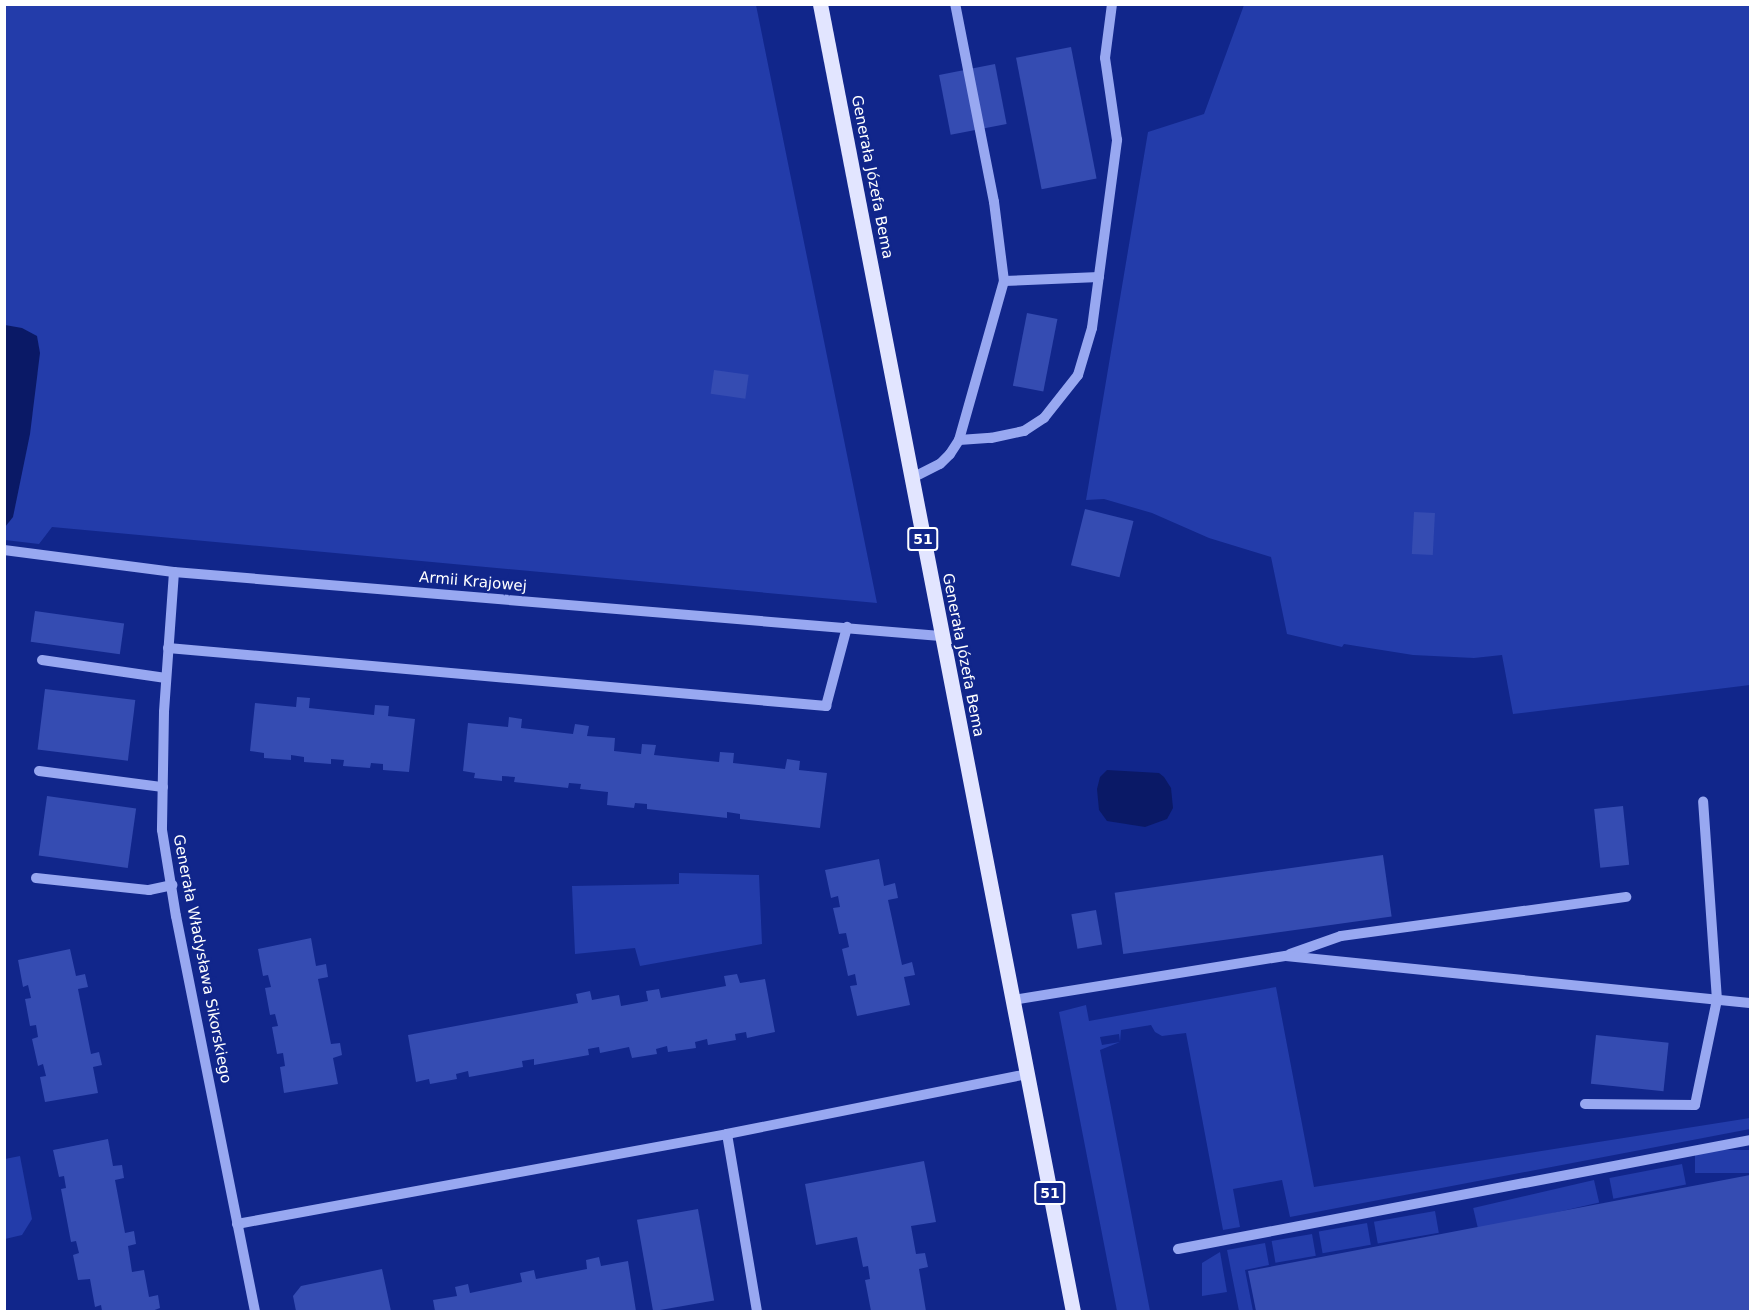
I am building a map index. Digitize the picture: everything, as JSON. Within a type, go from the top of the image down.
[{"type":"main road","name":"Generała Józefa Bema","points":[[820,4],[912,478],[940,636],[1073,1311]]},
{"type":"street","points":[[912,478],[940,464],[959,440],[1004,281],[994,202],[955,4]]},
{"type":"street","points":[[959,440],[991,438],[1024,431],[1044,418],[1078,375],[1092,328],[1118,140],[1105,58],[1112,4]]},
{"type":"street","points":[[1004,281],[1099,277]]},
{"type":"street","name":"Armii Krajowej","points":[[4,550],[174,572],[940,636]]},
{"type":"street","name":"Generała Władysława Sikorskiego","points":[[174,572],[166,678],[162,830],[255,1311]]},
{"type":"street","points":[[168,648],[826,706],[847,627]]},
{"type":"street","points":[[42,660],[166,678]]},
{"type":"street","points":[[39,771],[163,787]]},
{"type":"street","points":[[1585,1104],[1695,1105],[1717,1000],[1703,801]]},
{"type":"street","points":[[36,878],[149,890],[172,885]]},
{"type":"street","points":[[1013,1000],[1286,956],[1341,936],[1626,897]]},
{"type":"street","points":[[1286,956],[1750,1003]]},
{"type":"street","points":[[237,1224],[727,1134],[1027,1074]]},
{"type":"street","points":[[727,1134],[757,1311]]},
{"type":"street","points":[[1178,1249],[1750,1140]]},
{"type":"shaded area","points":[[5,5],[756,5],[877,603],[52,527],[39,544],[5,540]]},
{"type":"shaded area","points":[[1244,5],[1750,5],[1750,685],[1513,714],[1502,655],[1474,658],[1413,655],[1344,644],[1342,647],[1287,634],[1271,557],[1209,538],[1152,513],[1104,499],[1086,500],[1148,132],[1204,114]]},
{"type":"shaded area","points":[[5,325],[22,328],[37,336],[40,353],[30,434],[13,517],[5,527]]},
{"type":"shaded area","points":[[1107,770],[1159,773],[1164,777],[1171,788],[1173,808],[1167,819],[1145,827],[1107,821],[1099,810],[1097,789],[1100,777]]},
{"type":"shaded area","points":[[679,873],[759,875],[762,944],[640,966],[635,948],[575,954],[572,886],[679,884]]},
{"type":"shaded area","points":[[1276,987],[1314,1187],[1750,1118],[1750,1129],[1290,1217],[1282,1180],[1233,1189],[1240,1227],[1223,1230],[1186,1033],[1162,1036],[1155,1032],[1151,1025],[1121,1030],[1120,1042],[1100,1050],[1150,1311],[1117,1311],[1059,1012],[1086,1005],[1089,1021]],"holes":[[[1119,1034],[1120,1042],[1102,1045],[1100,1037]]]},
{"type":"shaded area","points":[[1695,1150],[1750,1150],[1750,1173],[1695,1173]]},
{"type":"shaded area","points":[[20,1156],[32,1219],[22,1235],[5,1239],[5,1159]]},
{"type":"shaded area","points":[[1682,1164],[1686,1185],[1613,1199],[1609,1178]]},
{"type":"shaded area","points":[[1594,1180],[1599,1202],[1478,1230],[1473,1208]]},
{"type":"shaded area","points":[[1435,1211],[1439,1233],[1378,1243],[1374,1222]]},
{"type":"shaded area","points":[[1367,1223],[1371,1245],[1323,1253],[1319,1232]]},
{"type":"shaded area","points":[[1312,1234],[1316,1256],[1275,1263],[1272,1241]]},
{"type":"shaded area","points":[[1265,1243],[1269,1265],[1245,1270],[1253,1311],[1239,1311],[1227,1250]]},
{"type":"shaded area","points":[[1220,1252],[1227,1292],[1202,1296],[1202,1263]]},
{"type":"building","points":[[1071,47],[1097,179],[1042,189],[1016,58]]},
{"type":"building","points":[[995,64],[1007,124],[951,135],[939,75]]},
{"type":"building","points":[[1027,313],[1057,319],[1043,392],[1013,386]]},
{"type":"building","points":[[714,370],[749,375],[745,399],[711,394]]},
{"type":"building","points":[[1085,509],[1134,521],[1119,577],[1071,565]]},
{"type":"building","points":[[1414,512],[1435,513],[1433,555],[1412,554]]},
{"type":"building","points":[[35,611],[124,624],[120,654],[31,642]]},
{"type":"building","points":[[45,689],[135,700],[128,761],[38,750]]},
{"type":"building","points":[[297,697],[310,698],[309,708],[374,715],[375,705],[389,706],[388,716],[415,719],[409,772],[383,770],[383,764],[371,763],[370,768],[343,766],[344,760],[331,759],[331,764],[304,762],[304,757],[291,755],[291,760],[264,758],[264,753],[250,751],[255,703],[296,707]]},
{"type":"building","points":[[509,717],[522,719],[521,728],[573,734],[575,724],[589,726],[587,736],[615,738],[614,751],[641,754],[642,744],[656,745],[654,755],[719,762],[720,752],[734,753],[733,763],[785,769],[787,759],[800,761],[799,770],[827,773],[820,828],[740,819],[740,814],[727,812],[727,818],[647,809],[647,804],[635,803],[634,808],[607,805],[608,792],[580,789],[581,784],[569,783],[568,788],[514,782],[515,777],[502,776],[502,781],[474,778],[475,773],[463,771],[468,723],[508,727]]},
{"type":"building","points":[[47,796],[136,809],[128,868],[39,855]]},
{"type":"building","points":[[1623,806],[1629,865],[1600,868],[1594,809]]},
{"type":"building","points":[[1383,855],[1392,916],[1123,954],[1115,893]]},
{"type":"building","points":[[879,859],[884,886],[895,883],[898,898],[888,900],[902,965],[912,962],[915,975],[904,977],[910,1005],[857,1016],[850,986],[857,985],[855,974],[848,976],[842,949],[849,947],[846,933],[839,934],[833,908],[840,907],[838,896],[831,898],[825,870]]},
{"type":"building","points":[[1096,910],[1102,944],[1077,949],[1071,914]]},
{"type":"building","points":[[311,938],[316,966],[326,964],[328,977],[318,979],[331,1044],[340,1043],[342,1055],[333,1058],[338,1084],[284,1093],[280,1067],[285,1066],[283,1053],[277,1054],[272,1027],[278,1026],[275,1014],[270,1015],[265,988],[271,987],[268,975],[263,976],[258,949]]},
{"type":"building","points":[[70,949],[76,976],[85,974],[88,987],[78,989],[91,1054],[99,1052],[102,1065],[93,1067],[98,1093],[45,1102],[40,1077],[46,1076],[43,1064],[38,1066],[32,1039],[38,1037],[36,1025],[30,1026],[25,999],[31,998],[28,985],[23,987],[18,960]]},
{"type":"building","points":[[737,974],[740,983],[765,979],[775,1032],[747,1038],[746,1032],[735,1034],[736,1040],[708,1045],[707,1039],[695,1042],[696,1048],[668,1052],[667,1046],[656,1049],[657,1054],[632,1058],[629,1047],[600,1053],[599,1047],[588,1049],[589,1055],[534,1065],[534,1059],[522,1061],[523,1067],[469,1077],[468,1071],[456,1074],[457,1079],[430,1084],[429,1079],[416,1082],[408,1035],[578,1003],[576,994],[590,991],[592,1000],[619,995],[621,1006],[648,1001],[646,991],[659,989],[661,998],[726,986],[724,976]]},
{"type":"building","points":[[1596,1035],[1669,1043],[1663,1091],[1591,1084]]},
{"type":"building","points":[[108,1139],[113,1166],[122,1165],[124,1178],[115,1180],[125,1233],[134,1231],[136,1244],[128,1246],[132,1272],[144,1270],[149,1297],[158,1295],[160,1308],[152,1311],[102,1311],[101,1305],[95,1307],[90,1279],[78,1280],[73,1255],[79,1253],[76,1241],[71,1242],[61,1189],[66,1188],[64,1176],[59,1177],[53,1150]]},
{"type":"building","points":[[924,1161],[936,1222],[911,1226],[916,1254],[925,1253],[928,1267],[919,1269],[926,1311],[871,1311],[865,1280],[870,1279],[868,1266],[863,1267],[857,1237],[816,1245],[805,1184]]},
{"type":"building","points":[[1750,1175],[1750,1311],[1256,1311],[1248,1271]]},
{"type":"building","points":[[698,1209],[714,1301],[653,1311],[637,1220]]},
{"type":"building","points":[[599,1257],[601,1266],[628,1261],[636,1311],[435,1311],[433,1300],[457,1296],[455,1287],[468,1284],[470,1293],[522,1282],[520,1273],[534,1270],[536,1279],[587,1269],[586,1260]]},
{"type":"building","points":[[382,1269],[391,1311],[296,1311],[293,1296],[301,1286]]}]
